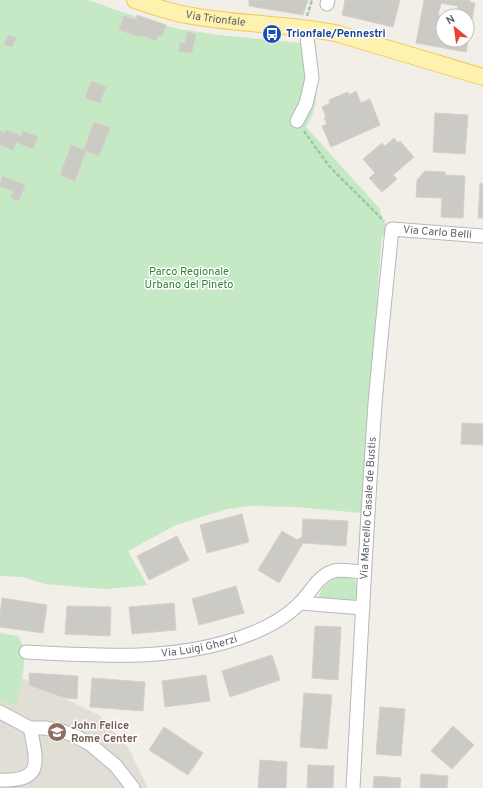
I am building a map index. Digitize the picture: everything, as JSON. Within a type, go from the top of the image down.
[{"type":"main road","name":"Via Trionfale","points":[[135,0],[161,9],[187,15],[243,23],[327,31],[483,77]]},
{"type":"street","points":[[296,121],[306,104],[312,78],[306,29]]},
{"type":"street","name":"Via Carlo Belli","points":[[392,229],[483,236]]},
{"type":"street","name":"Via Marcello Casale de Bustis","points":[[353,788],[364,572],[375,402],[392,229]]},
{"type":"street","name":"Via Luigi Gherzi","points":[[26,652],[101,656],[151,654],[210,646],[251,634],[278,620],[300,603],[322,577],[328,573],[337,571],[364,572]]},
{"type":"street","points":[[300,603],[363,608]]},
{"type":"street","points":[[0,712],[30,728],[44,728],[62,731],[90,744],[116,766],[133,788]]},
{"type":"street","points":[[0,780],[24,778],[30,774],[36,758],[30,728]]},
{"type":"path","points":[[296,121],[329,166],[392,229]]},
{"type":"shaded area","name":"John Felice Rome Center","points":[[12,673],[99,715],[129,749],[148,788],[0,788],[0,674]]},
{"type":"green space","name":"Parco Regionale Urbano del Pineto","points":[[0,0],[88,0],[151,22],[179,29],[219,35],[308,44],[315,76],[316,101],[311,118],[306,127],[380,209],[382,219],[392,229],[382,236],[374,371],[366,438],[366,497],[362,513],[296,507],[250,506],[227,509],[176,525],[128,551],[147,585],[107,589],[89,588],[45,584],[23,577],[0,576]]},
{"type":"green space","points":[[335,578],[351,578],[355,580],[357,592],[354,603],[319,599],[322,590]]},
{"type":"green space","points":[[0,633],[18,636],[22,643],[24,660],[16,705],[0,701]]},
{"type":"building","points":[[249,0],[308,0],[303,15],[249,6]]},
{"type":"building","points":[[345,0],[400,0],[393,27],[342,15]]},
{"type":"building","points":[[424,0],[470,0],[470,2],[475,3],[474,8],[458,8],[458,6],[441,3],[440,8],[435,8],[435,46],[416,43]]},
{"type":"building","points":[[137,15],[166,25],[162,36],[158,35],[156,41],[141,35],[140,37],[119,30],[124,16],[136,20]]},
{"type":"building","points":[[187,32],[196,34],[192,53],[179,51],[180,43],[185,43]]},
{"type":"building","points":[[8,35],[16,38],[12,47],[4,44]]},
{"type":"building","points":[[444,48],[467,48],[466,52]]},
{"type":"building","points":[[91,81],[106,87],[100,103],[85,98]]},
{"type":"building","points":[[356,91],[361,103],[370,99],[380,125],[331,147],[322,126],[327,124],[322,107],[330,103],[329,100],[348,92],[349,95]]},
{"type":"building","points":[[435,113],[468,115],[465,154],[433,152]]},
{"type":"building","points":[[94,122],[110,128],[99,156],[86,151],[75,181],[60,175],[71,145],[84,150]]},
{"type":"building","points":[[6,130],[21,136],[23,131],[38,137],[33,149],[16,142],[13,150],[0,145],[0,131],[5,133]]},
{"type":"building","points":[[394,138],[398,143],[400,141],[414,157],[393,175],[397,179],[382,192],[369,178],[375,173],[363,159],[382,143],[385,146]]},
{"type":"building","points":[[425,171],[445,172],[445,175],[465,176],[463,218],[441,217],[442,198],[416,197],[417,180]]},
{"type":"building","points":[[2,176],[25,185],[19,201],[11,198],[14,191],[0,186]]},
{"type":"building","points":[[480,183],[483,184],[483,218],[478,218]]},
{"type":"building","points":[[462,423],[483,424],[483,445],[461,444]]},
{"type":"building","points":[[242,514],[249,542],[207,553],[200,525]]},
{"type":"building","points":[[303,519],[348,521],[346,546],[303,543],[279,583],[258,570],[282,531],[297,540],[302,537]]},
{"type":"building","points":[[177,536],[189,560],[149,580],[137,556]]},
{"type":"building","points":[[236,586],[244,613],[199,625],[192,599]]},
{"type":"building","points":[[2,598],[47,605],[43,633],[0,627]]},
{"type":"building","points":[[174,603],[176,630],[132,634],[129,607]]},
{"type":"building","points":[[67,606],[111,607],[110,636],[65,634]]},
{"type":"building","points":[[315,626],[341,627],[338,680],[312,678]]},
{"type":"building","points":[[272,655],[280,680],[230,697],[222,671]]},
{"type":"building","points":[[29,673],[78,676],[77,699],[65,698],[29,685]]},
{"type":"building","points":[[206,675],[210,701],[165,707],[162,681]]},
{"type":"building","points":[[92,678],[145,682],[143,711],[90,707]]},
{"type":"building","points":[[304,693],[332,695],[327,749],[300,747]]},
{"type":"building","points":[[380,707],[405,709],[401,756],[376,754]]},
{"type":"building","points":[[453,726],[474,745],[452,769],[431,751]]},
{"type":"building","points":[[164,727],[203,753],[188,775],[149,750]]},
{"type":"building","points":[[260,760],[287,762],[286,788],[258,788]]},
{"type":"building","points":[[308,765],[334,766],[333,788],[307,788]]},
{"type":"building","points":[[421,774],[448,776],[447,788],[420,788]]},
{"type":"building","points":[[374,776],[401,778],[400,788],[373,788]]},
{"type":"place","name":"Trionfale/Pennestri","points":[[272,34]]},
{"type":"place","name":"John Felice Rome Center","points":[[57,732]]}]
